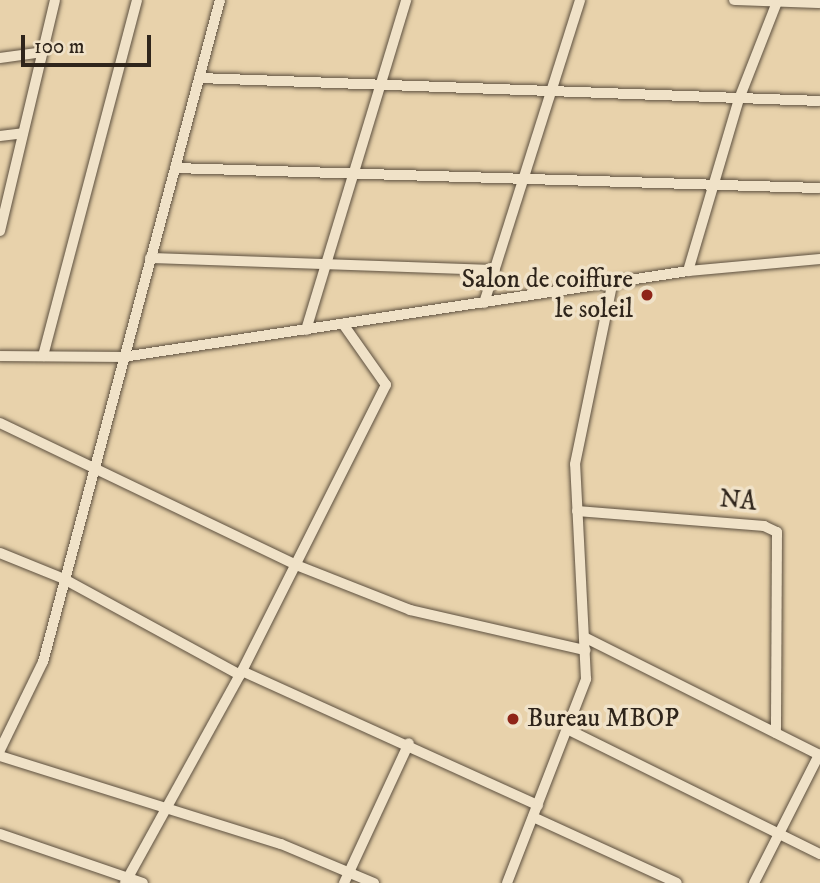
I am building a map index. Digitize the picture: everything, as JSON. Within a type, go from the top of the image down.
[{"type":"street","points":[[0,231],[3,209],[55,0]]},
{"type":"street","points":[[43,356],[137,0]]},
{"type":"street","points":[[220,0],[43,663],[0,753],[168,813],[281,844],[374,883]]},
{"type":"street","points":[[306,330],[406,0]]},
{"type":"street","points":[[484,303],[580,0]]},
{"type":"street","points":[[734,0],[820,3]]},
{"type":"street","points":[[688,271],[718,184],[739,99],[777,2]]},
{"type":"street","points":[[0,58],[43,52]]},
{"type":"street","points":[[199,78],[550,94],[820,101]]},
{"type":"street","points":[[0,136],[23,133]]},
{"type":"street","points":[[175,168],[820,188]]},
{"type":"street","points":[[0,356],[123,356],[612,285],[688,271],[819,256]]},
{"type":"street","points":[[150,258],[495,270]]},
{"type":"street","points":[[507,883],[586,679],[575,464],[583,412],[612,285]]},
{"type":"street","points":[[127,881],[168,813],[386,385],[343,324]]},
{"type":"street","points":[[0,423],[296,565],[410,610],[584,650]]},
{"type":"street","name":"NA","points":[[577,511],[764,526],[777,532],[776,733]]},
{"type":"street","points":[[0,553],[64,579],[241,673],[409,743],[538,805]]},
{"type":"street","points":[[584,637],[819,755],[754,883]]},
{"type":"street","points":[[567,729],[820,854]]},
{"type":"street","points":[[344,883],[409,743]]},
{"type":"street","points":[[533,817],[677,883]]},
{"type":"street","points":[[0,834],[127,881],[143,883]]},
{"type":"place","name":"Salon de coiffure le soleil","points":[[647,295]]},
{"type":"place","name":"Bureau MBOP","points":[[513,719]]}]
